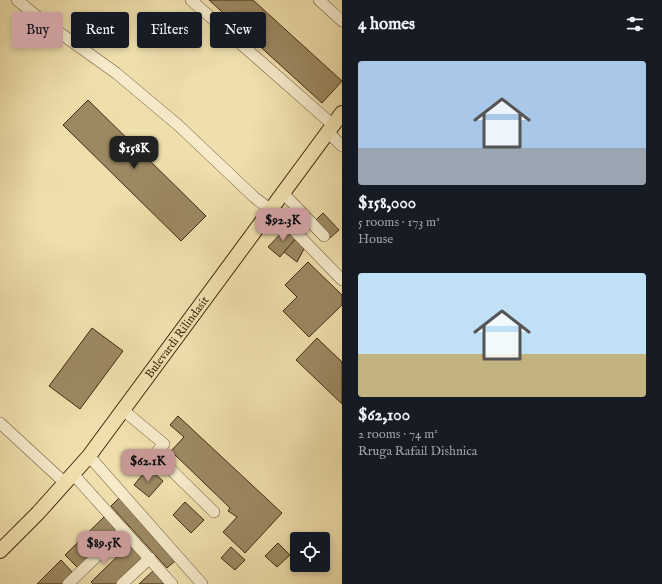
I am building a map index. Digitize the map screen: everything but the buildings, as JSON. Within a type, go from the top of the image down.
[{"type":"main road","name":"Bulevardi Rilindasit","points":[[0,550],[38,513],[89,456],[342,113]]},
{"type":"street","points":[[17,0],[116,73],[152,102],[236,178],[254,197],[285,221],[342,280]]},
{"type":"street","points":[[191,0],[331,129],[342,146]]},
{"type":"street","points":[[320,0],[342,20]]},
{"type":"street","points":[[283,193],[324,236]]},
{"type":"street","points":[[123,410],[164,444],[155,454],[214,512]]},
{"type":"street","points":[[0,422],[69,479],[124,530],[172,584]]},
{"type":"street","points":[[89,456],[202,584]]},
{"type":"street","points":[[68,584],[124,530]]},
{"type":"street","points":[[122,584],[150,558]]}]
